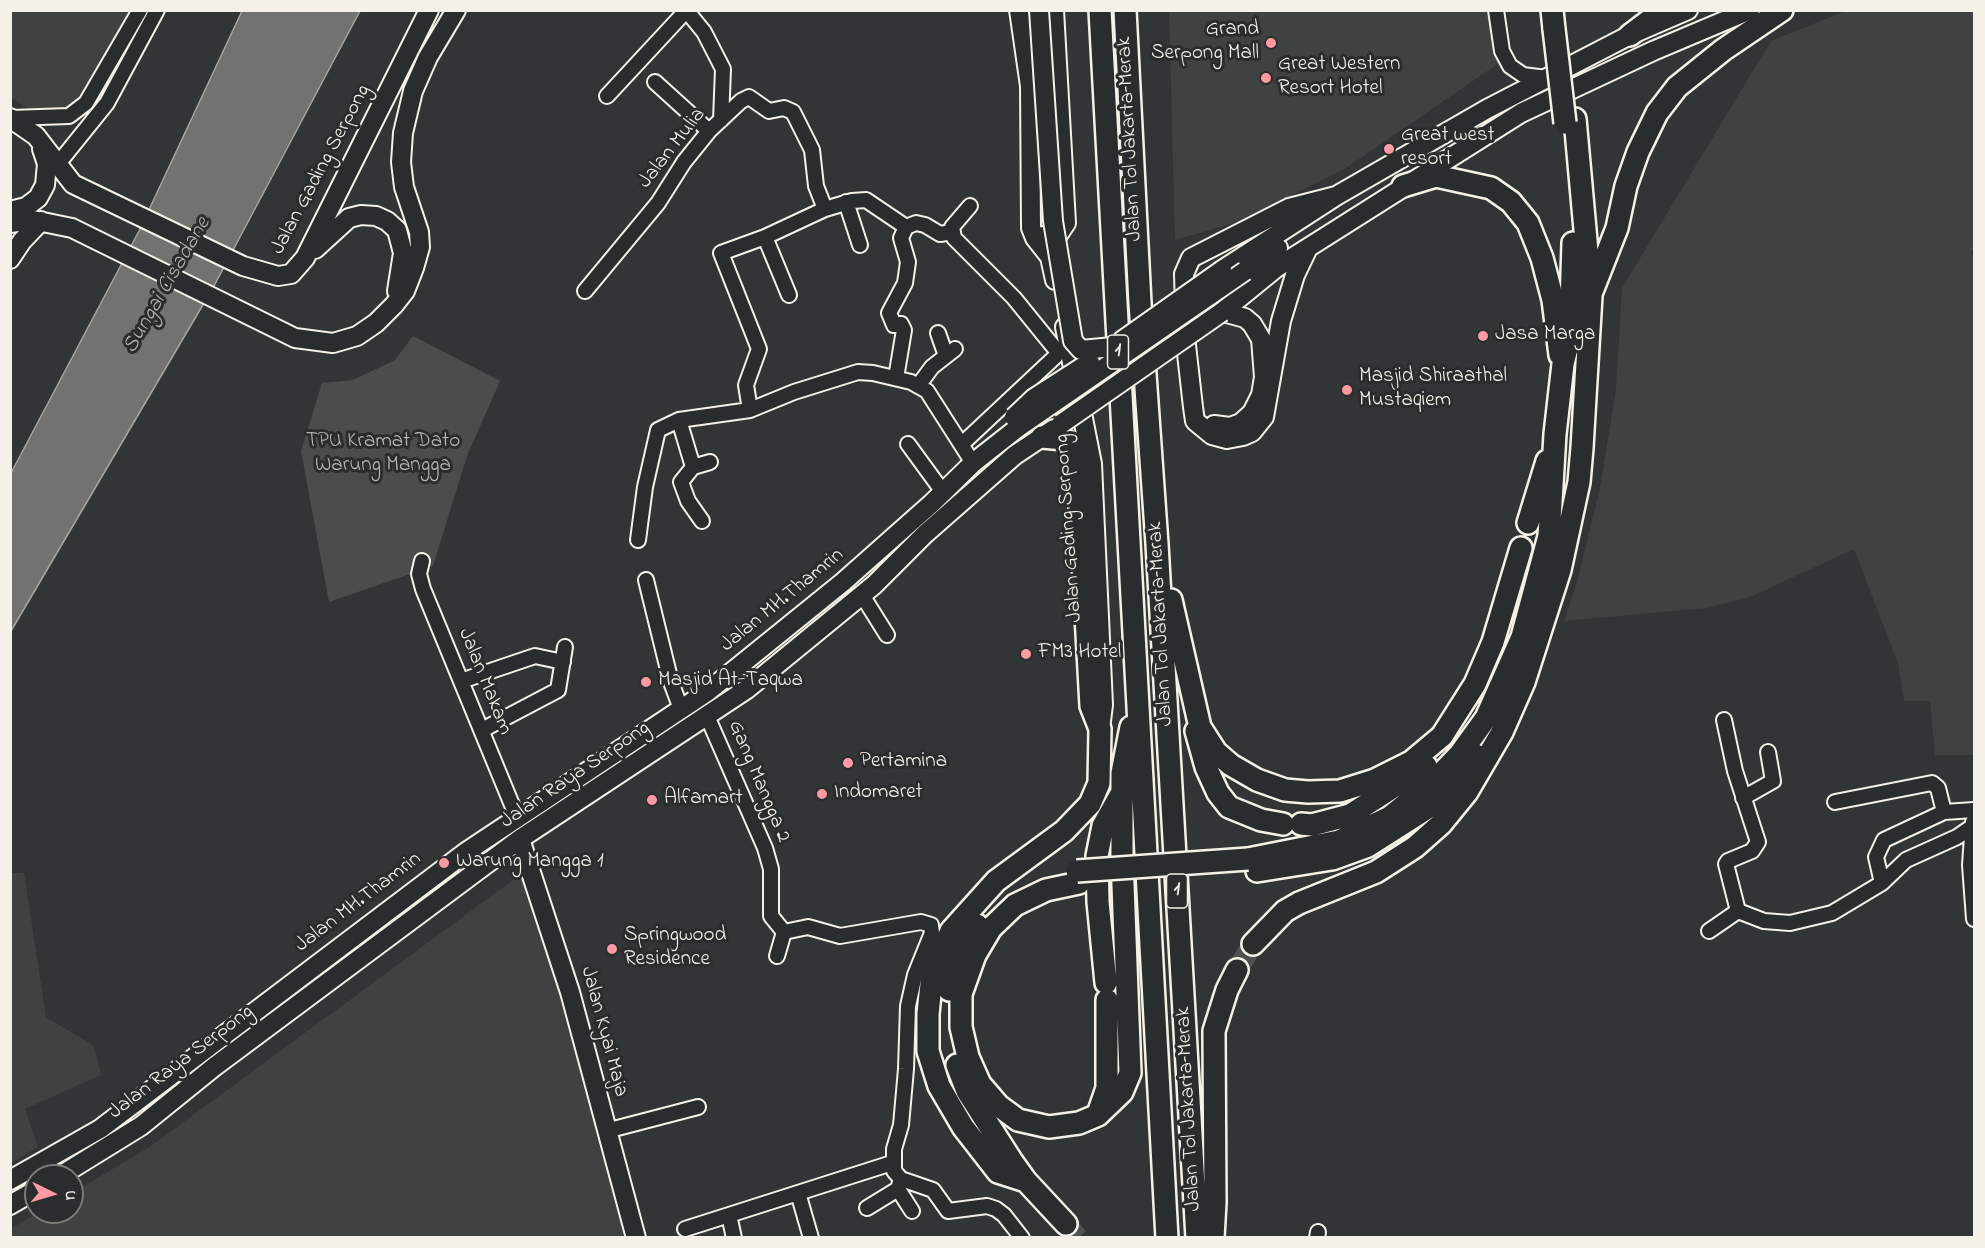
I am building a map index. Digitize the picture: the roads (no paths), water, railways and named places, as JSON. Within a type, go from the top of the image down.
[{"type":"highway","name":"Jalan Tol Jakarta–Merak","points":[[1100,10],[1167,1238]]},
{"type":"highway","name":"Jalan Tol Jakarta–Merak","points":[[1125,10],[1139,291],[1158,544],[1197,1238]]},
{"type":"highway","points":[[1630,35],[1664,10]]},
{"type":"highway","points":[[1591,296],[1617,228],[1626,186],[1638,152],[1657,113],[1677,87],[1723,50],[1782,10]]},
{"type":"highway","points":[[1253,944],[1286,911],[1299,903],[1376,872],[1415,847],[1441,824],[1467,792],[1502,732],[1524,682],[1560,570],[1579,482],[1591,296],[1559,19]]},
{"type":"highway","points":[[1249,866],[1339,841],[1399,810],[1460,754],[1486,718],[1522,637],[1549,536],[1555,434],[1563,364],[1570,336],[1573,270],[1570,121]]},
{"type":"highway","points":[[1403,186],[1436,176],[1491,188],[1511,202],[1528,223],[1542,258],[1553,300],[1563,364]]},
{"type":"highway","points":[[1528,524],[1555,434]]},
{"type":"highway","points":[[1026,1181],[998,1172],[963,1127],[939,1086],[928,1052],[928,1014],[932,974],[951,931],[971,906],[996,881],[1064,831],[1090,804],[1099,783],[1100,729],[1091,706],[1077,454],[1064,439],[1042,437]]},
{"type":"highway","points":[[1158,544],[1200,727],[1216,752],[1231,765],[1257,780],[1285,790],[1308,792],[1340,791],[1375,780],[1411,762],[1435,742],[1464,705],[1493,642],[1521,548]]},
{"type":"highway","points":[[1192,698],[1197,742],[1218,793],[1229,807],[1238,812],[1292,824],[1334,820],[1365,808],[1443,753],[1488,695],[1522,637]]},
{"type":"highway","points":[[1066,1224],[1026,1181],[967,1091],[955,1059],[948,1028],[948,994],[960,952],[987,915],[1009,894],[1034,882],[1332,859],[1368,846],[1402,827],[1434,804],[1461,776],[1524,682]]},
{"type":"highway","points":[[1078,877],[1015,906],[991,928],[975,955],[961,994],[961,1027],[968,1057],[980,1084],[999,1106],[1018,1120],[1049,1127],[1079,1123],[1098,1115],[1122,1092],[1130,1072],[1122,858],[1122,773],[1137,694]]},
{"type":"highway","points":[[1098,1115],[1107,1088],[1107,991],[1098,902],[1097,856],[1103,826],[1122,793]]},
{"type":"highway","points":[[1212,1238],[1215,1202],[1214,1031],[1227,990],[1237,970]]},
{"type":"main road","name":"Jalan Gading Serpong","points":[[11,118],[26,126],[73,184],[243,266],[284,276],[299,268],[305,258],[429,10]]},
{"type":"main road","points":[[10,223],[37,220],[72,228],[295,338],[333,343],[357,336],[394,305],[405,291],[420,247],[419,232],[404,187],[400,162],[404,133],[413,91],[428,57],[456,10]]},
{"type":"main road","name":"Jalan Gading Serpong","points":[[1019,10],[1030,86],[1031,228],[1035,238],[1050,257],[1092,464],[1102,705],[1100,729]]},
{"type":"main road","points":[[1039,10],[1050,195],[1073,341],[1081,350],[1113,347]]},
{"type":"main road","points":[[1029,198],[1038,232],[1058,235],[1064,230],[1065,177],[1054,10]]},
{"type":"main road","points":[[1016,428],[1034,398],[1113,347],[1249,252],[1336,196],[1546,78],[1630,35],[1688,10]]},
{"type":"main road","points":[[937,498],[973,463],[1016,428],[1088,387],[1244,283],[1268,268],[1276,267],[1307,250],[1403,186],[1521,113],[1653,51],[1750,10]]},
{"type":"main road","points":[[10,211],[26,207],[38,198],[45,185],[47,164],[38,139]]},
{"type":"main road","points":[[1307,250],[1281,321],[1264,417],[1252,432],[1243,436],[1220,438],[1201,427],[1196,421],[1193,407],[1186,345],[1184,274],[1191,258],[1289,208],[1336,196]]},
{"type":"main road","points":[[305,258],[349,218],[361,215],[376,216],[387,221],[397,230],[403,253],[394,305]]},
{"type":"main road","points":[[10,259],[37,220]]},
{"type":"main road","points":[[1244,283],[1291,238],[1298,222]]},
{"type":"main road","name":"Jalan Raya Serpong","points":[[79,1164],[141,1125],[214,1067],[520,839],[707,716],[800,648],[862,595],[1015,455],[1223,312],[1244,283]]},
{"type":"main road","points":[[1193,407],[1205,422],[1230,427],[1241,423],[1252,413],[1262,395],[1264,358],[1261,339],[1245,318],[1223,312]]},
{"type":"main road","name":"Jalan Raya Serpong","points":[[986,480],[1016,428]]},
{"type":"main road","name":"Jalan MH.Thamrin","points":[[10,1180],[100,1129],[361,930],[517,817],[707,692],[791,624],[937,498]]},
{"type":"main road","points":[[638,738],[648,754]]},
{"type":"main road","name":"Jalan Kyai Maja","points":[[520,839],[570,992],[636,1238]]},
{"type":"main road","points":[[361,930],[372,948]]},
{"type":"main road","points":[[10,1205],[24,1197]]},
{"type":"street","points":[[11,118],[69,116],[86,103],[140,10]]},
{"type":"street","points":[[57,165],[107,103],[157,10]]},
{"type":"street","points":[[1496,10],[1502,51],[1510,66],[1522,75],[1546,78]]},
{"type":"street","points":[[607,96],[686,11],[704,32],[723,69],[721,120]]},
{"type":"street","points":[[655,82],[709,131]]},
{"type":"street","name":"Jalan Mulia","points":[[585,291],[658,203],[684,162],[709,131],[741,101],[749,97],[769,111],[784,108],[793,112],[812,150],[816,186],[825,209]]},
{"type":"street","points":[[86,103],[95,117]]},
{"type":"street","points":[[750,411],[746,385],[759,349],[721,253],[765,237],[825,209],[846,202],[870,201],[906,227]]},
{"type":"street","points":[[846,202],[860,245]]},
{"type":"street","points":[[962,444],[1056,356],[1057,351],[1014,297],[954,238],[952,227],[970,207]]},
{"type":"street","points":[[896,378],[904,330],[901,324],[894,324],[889,313],[905,283],[908,262],[901,238],[906,227],[916,224],[925,225],[940,234],[952,232]]},
{"type":"street","points":[[765,237],[789,295]]},
{"type":"street","points":[[918,386],[932,367],[950,352],[938,333]]},
{"type":"street","points":[[638,540],[645,487],[658,430],[679,420],[750,411],[794,392],[858,372],[896,378],[927,391],[946,425],[962,444],[973,463]]},
{"type":"street","points":[[679,420],[693,466]]},
{"type":"street","points":[[908,444],[937,498]]},
{"type":"street","points":[[702,521],[688,501],[681,482],[693,466],[710,462]]},
{"type":"street","name":"Jalan Makam","points":[[422,561],[419,574],[423,589],[517,817]]},
{"type":"street","points":[[646,580],[670,682],[681,709]]},
{"type":"street","points":[[862,595],[887,635]]},
{"type":"street","points":[[482,730],[558,690],[565,647]]},
{"type":"street","points":[[461,681],[535,656],[563,662]]},
{"type":"street","name":"Gang Mangga 2","points":[[707,716],[765,848],[771,869],[771,916],[784,932]]},
{"type":"street","points":[[1724,720],[1743,798],[1758,842],[1752,851],[1726,864],[1738,911]]},
{"type":"street","points":[[1743,798],[1773,781],[1768,753]]},
{"type":"street","points":[[1835,802],[1932,783],[1938,788],[1944,812]]},
{"type":"street","points":[[1882,883],[1876,857],[1884,840],[1944,812],[1974,810],[1972,865],[1974,919]]},
{"type":"street","points":[[1738,911],[1764,921],[1798,922],[1832,913],[1882,883],[1906,860],[1957,837],[1973,826]]},
{"type":"street","points":[[1709,931],[1738,911]]},
{"type":"street","points":[[777,956],[784,932],[808,927],[840,936],[921,922],[931,925],[932,933],[915,975],[908,1006],[903,1102],[892,1163],[912,1211]]},
{"type":"street","points":[[606,1131],[698,1107]]},
{"type":"street","points":[[685,1229],[892,1163]]},
{"type":"street","points":[[867,1208],[899,1184],[933,1190],[948,1211],[987,1206],[996,1209],[1004,1215],[1022,1238]]},
{"type":"street","points":[[798,1194],[811,1238]]},
{"type":"street","points":[[729,1215],[735,1238]]},
{"type":"water","name":"Sungai Cisadane","points":[[242,11],[360,11],[214,286],[11,631],[11,473],[139,231]]},
{"type":"tunnel","points":[[1237,970],[1253,944]]},
{"type":"tunnel","points":[[1066,1224],[1078,1238]]},
{"type":"place","name":"Grand Serpong Mall","points":[[1271,43]]},
{"type":"place","name":"Great Western Resort Hotel","points":[[1266,78]]},
{"type":"place","name":"Great west resort","points":[[1389,149]]},
{"type":"place","name":"Jasa Marga","points":[[1483,336]]},
{"type":"place","name":"Masjid Shiraathal Mustaqiem","points":[[1347,390]]},
{"type":"place","name":"FM3 Hotel","points":[[1026,654]]},
{"type":"place","name":"Masjid At-Taqwa","points":[[646,682]]},
{"type":"place","name":"Pertamina","points":[[848,763]]},
{"type":"place","name":"Indomaret","points":[[822,794]]},
{"type":"place","name":"Alfamart","points":[[652,800]]},
{"type":"place","name":"Warung Mangga 1","points":[[444,863]]},
{"type":"place","name":"Springwood Residence","points":[[612,949]]},
{"type":"park label","name":"TPU Kramat Dato Warung Mangga","points":[[383,455]]}]
